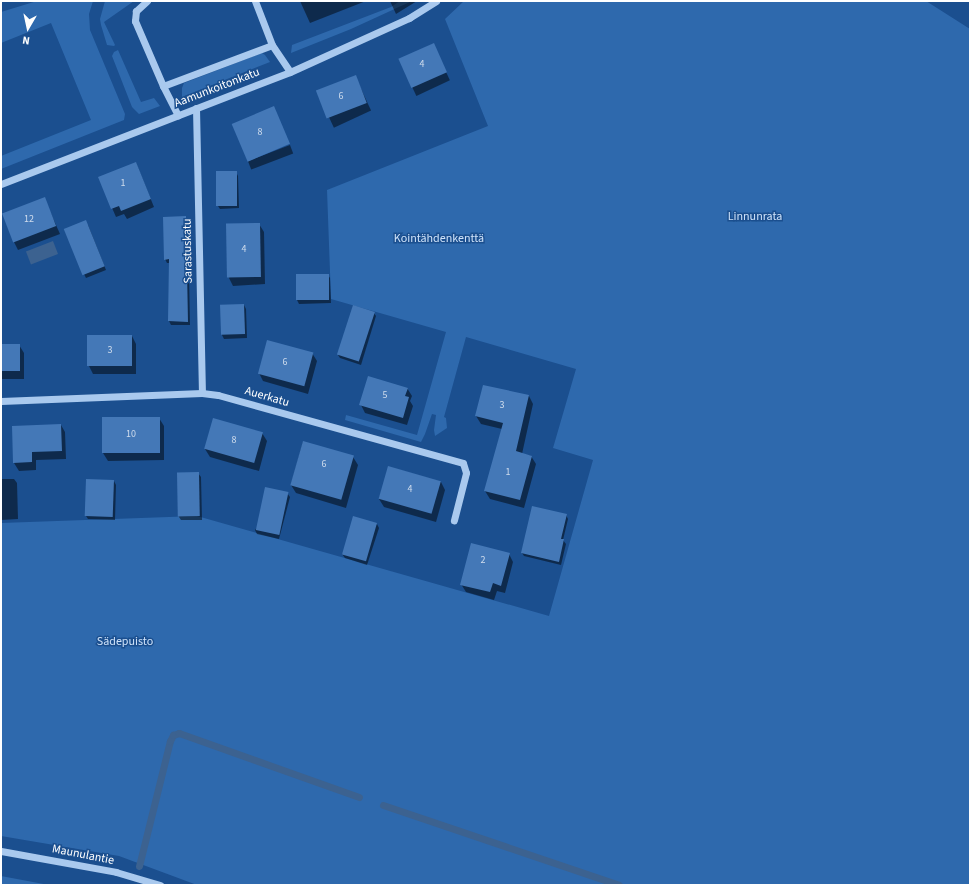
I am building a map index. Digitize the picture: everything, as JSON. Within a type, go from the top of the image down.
[{"type":"street","points":[[147,1],[136,11],[135,21],[163,86],[178,115]]},
{"type":"street","points":[[255,1],[272,45],[290,72]]},
{"type":"street","name":"Aamunkoitonkatu","points":[[1,184],[290,72],[409,18],[436,1]]},
{"type":"street","points":[[163,86],[272,45]]},
{"type":"street","name":"Sarastuskatu","points":[[196,108],[202,393]]},
{"type":"street","name":"Auerkatu","points":[[1,401],[202,393],[218,395],[464,463],[466,473],[454,520]]},
{"type":"street","name":"Maunulantie","points":[[1,850],[80,865],[141,882],[160,885]]},
{"type":"green space","points":[[37,1],[93,1],[89,14],[90,30],[125,114],[124,120],[1,169],[1,156],[91,120],[51,23],[1,43],[1,12]]},
{"type":"green space","points":[[105,1],[134,1],[104,22],[115,45],[114,46],[107,45],[101,25],[100,19]]},
{"type":"green space","points":[[400,1],[412,1],[351,29],[291,53],[292,45],[391,7]]},
{"type":"green space","name":"Linnunrata","points":[[464,1],[926,1],[970,29],[970,885],[197,885],[119,856],[1,836],[1,523],[197,516],[549,616],[593,460],[553,448],[576,369],[466,337],[444,417],[446,418],[447,428],[435,436],[434,430],[436,415],[432,414],[421,442],[345,420],[346,415],[417,435],[446,332],[331,299],[327,190],[488,126],[445,19]]},
{"type":"green space","points":[[118,50],[141,102],[154,98],[160,106],[139,114],[132,107],[112,56],[114,52]]},
{"type":"green space","points":[[262,53],[270,62],[182,97],[182,88],[184,83]]},
{"type":"green space","points":[[1,876],[49,885],[1,885]]},
{"type":"shaded area","points":[[53,241],[58,254],[31,264],[26,251]]},
{"type":"building","points":[[434,43],[447,72],[411,88],[398,59]]},
{"type":"building","points":[[356,75],[367,103],[327,118],[316,90]]},
{"type":"building","points":[[274,106],[290,144],[248,162],[232,124]]},
{"type":"building","points":[[136,162],[151,199],[121,211],[119,206],[111,209],[98,177]]},
{"type":"building","points":[[216,171],[237,171],[237,206],[216,206]]},
{"type":"building","points":[[45,197],[56,226],[13,242],[2,213]]},
{"type":"building","points":[[186,216],[188,322],[168,321],[169,259],[164,260],[163,217]]},
{"type":"building","points":[[86,220],[105,266],[82,275],[64,229]]},
{"type":"building","points":[[260,223],[261,277],[227,278],[226,224]]},
{"type":"building","points":[[296,274],[329,274],[329,300],[296,300]]},
{"type":"building","points":[[244,304],[245,334],[221,335],[220,305]]},
{"type":"building","points":[[353,305],[375,312],[359,362],[337,354]]},
{"type":"building","points":[[87,335],[132,335],[132,366],[87,366]]},
{"type":"building","points":[[267,340],[313,352],[304,386],[258,374]]},
{"type":"building","points":[[1,344],[20,344],[20,371],[1,371]]},
{"type":"building","points":[[368,376],[408,388],[405,396],[409,397],[403,418],[359,405]]},
{"type":"building","points":[[483,385],[529,395],[516,451],[532,456],[520,500],[484,491],[503,423],[475,416]]},
{"type":"building","points":[[102,417],[160,417],[160,453],[102,453]]},
{"type":"building","points":[[213,418],[263,432],[254,463],[204,449]]},
{"type":"building","points":[[61,424],[62,451],[32,452],[32,462],[13,463],[12,426]]},
{"type":"building","points":[[303,441],[354,456],[341,500],[290,485]]},
{"type":"building","points":[[388,466],[441,481],[431,514],[379,499]]},
{"type":"building","points":[[177,472],[199,472],[200,516],[178,516]]},
{"type":"building","points":[[86,479],[114,480],[113,517],[85,516]]},
{"type":"building","points":[[265,487],[288,492],[279,535],[256,530]]},
{"type":"building","points":[[532,506],[567,514],[561,539],[564,539],[559,562],[521,553]]},
{"type":"building","points":[[353,516],[377,523],[366,561],[342,554]]},
{"type":"building","points":[[471,543],[510,553],[501,586],[493,583],[490,592],[460,585]]},
{"type":"waterway","points":[[139,866],[170,741],[173,735],[179,733],[359,797]]},
{"type":"waterway","points":[[383,805],[619,885]]},
{"type":"park label","name":"Kointähdenkenttä","points":[[439,239]]},
{"type":"park label","name":"Sädepuisto","points":[[125,642]]}]
